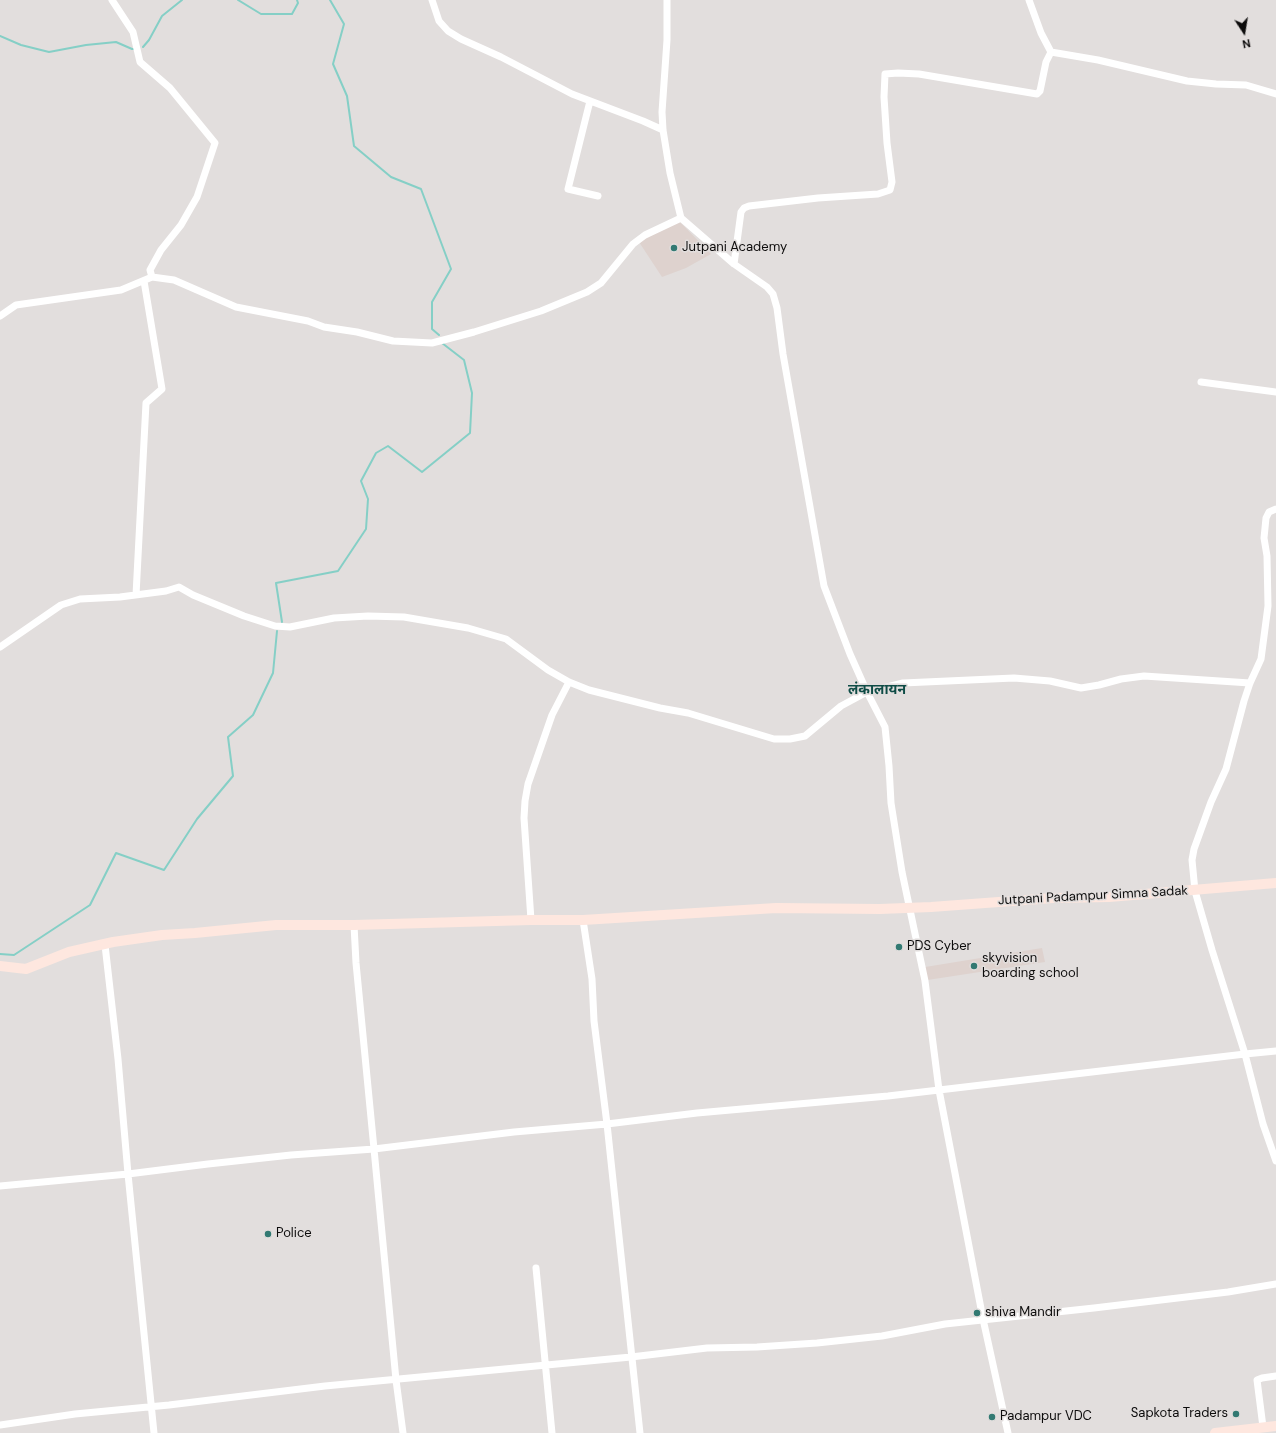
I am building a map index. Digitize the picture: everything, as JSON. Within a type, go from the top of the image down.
[{"type":"street","points":[[112,0],[133,32],[140,62],[170,88],[215,143],[196,197],[181,225],[161,250],[150,270],[152,277]]},
{"type":"street","points":[[432,0],[439,21],[448,31],[572,94],[643,120],[663,130]]},
{"type":"street","points":[[667,0],[667,40],[662,112],[663,130],[670,173],[681,218],[734,264],[767,287],[773,294],[777,308],[783,354],[824,586],[850,654],[885,727],[891,804],[909,908],[925,981],[939,1090],[983,1319],[1008,1433]]},
{"type":"street","points":[[1029,0],[1041,33],[1051,52]]},
{"type":"street","points":[[1051,52],[1098,60],[1187,81],[1246,85],[1276,94]]},
{"type":"street","points":[[734,264],[740,212],[744,208],[749,206],[810,199],[878,194],[890,190],[892,182],[892,168],[884,97],[885,74],[919,74],[1037,94],[1040,91],[1046,62],[1051,52]]},
{"type":"street","points":[[590,101],[568,189],[598,196]]},
{"type":"street","points":[[0,316],[16,305],[121,290],[152,277],[174,280],[236,307],[308,321],[324,327],[357,332],[393,341],[432,343],[474,332],[541,311],[587,292],[601,284],[633,244],[645,235],[681,218]]},
{"type":"street","points":[[136,595],[146,403],[162,389],[144,281]]},
{"type":"street","points":[[1201,382],[1276,392]]},
{"type":"street","points":[[1276,509],[1269,512],[1266,518],[1264,538],[1272,606],[1260,659],[1250,683],[1226,769],[1211,802],[1194,849],[1193,872],[1195,891],[1245,1054],[1263,1124],[1276,1161]]},
{"type":"street","points":[[0,647],[61,605],[80,599],[136,595],[166,591],[179,587],[193,595],[236,613],[275,626],[290,627],[334,618],[368,616],[404,617],[468,628],[506,639],[548,670],[569,682],[589,690],[660,708],[688,713],[774,739],[790,739],[805,736],[841,706],[867,692],[903,683],[1014,678],[1050,681],[1081,688],[1099,685],[1121,678],[1144,676],[1250,683]]},
{"type":"street","points":[[531,920],[524,818],[525,801],[528,784],[552,715],[569,682]]},
{"type":"street","name":"Jutpani Padampur Simna Sadak","points":[[354,925],[583,920],[776,908],[880,910],[1053,898],[1109,897],[1195,891],[1276,883]]},
{"type":"street","points":[[583,920],[592,979],[594,1028],[608,1124],[640,1433]]},
{"type":"street","points":[[0,966],[26,969],[69,952],[113,942],[162,935],[276,925],[354,925],[356,963],[396,1380],[403,1433]]},
{"type":"street","points":[[105,945],[118,1059],[154,1433]]},
{"type":"street","points":[[0,1186],[128,1174],[291,1155],[374,1149],[514,1132],[608,1124],[697,1113],[939,1090],[1245,1054],[1276,1052]]},
{"type":"street","points":[[536,1268],[552,1433]]},
{"type":"street","points":[[0,1425],[75,1414],[325,1386],[545,1366],[707,1348],[757,1347],[875,1337],[945,1324],[1228,1292],[1276,1284]]},
{"type":"street","points":[[1263,1427],[1257,1380],[1276,1376]]},
{"type":"street","points":[[1215,1433],[1276,1426]]},
{"type":"shaded area","name":"Jutpani Academy","points":[[679,221],[711,254],[686,268],[662,277],[639,242]]},
{"type":"shaded area","name":"skyvision boarding school","points":[[1042,948],[1045,962],[921,981],[919,968]]},
{"type":"waterway","points":[[143,47],[149,40],[162,16],[182,0]]},
{"type":"waterway","points":[[238,0],[261,14],[292,14],[298,3],[297,0]]},
{"type":"waterway","points":[[330,0],[344,24],[333,64],[347,96],[354,146],[391,177],[421,189],[451,269],[432,302],[432,329],[439,335]]},
{"type":"waterway","points":[[0,36],[21,45],[49,52],[86,45],[116,42],[132,49],[136,49]]},
{"type":"waterway","points":[[282,622],[276,583],[338,571],[366,529],[368,499],[361,481],[376,453],[388,446],[422,472],[470,433],[472,393],[464,360],[442,343]]},
{"type":"waterway","points":[[0,954],[14,955],[90,905],[116,853],[164,870],[197,819],[233,776],[228,737],[253,715],[273,673],[277,631]]},
{"type":"place","name":"Jutpani Academy","points":[[674,248]]},
{"type":"place","name":"PDS Cyber","points":[[899,947]]},
{"type":"place","name":"skyvision boarding school","points":[[974,966]]},
{"type":"place","name":"Police","points":[[268,1234]]},
{"type":"place","name":"shiva Mandir","points":[[977,1313]]},
{"type":"place","name":"Sapkota Traders","points":[[1236,1414]]},
{"type":"place","name":"Padampur VDC","points":[[992,1417]]},
{"type":"district","name":"लंकालायन","points":[[877,690]]}]
